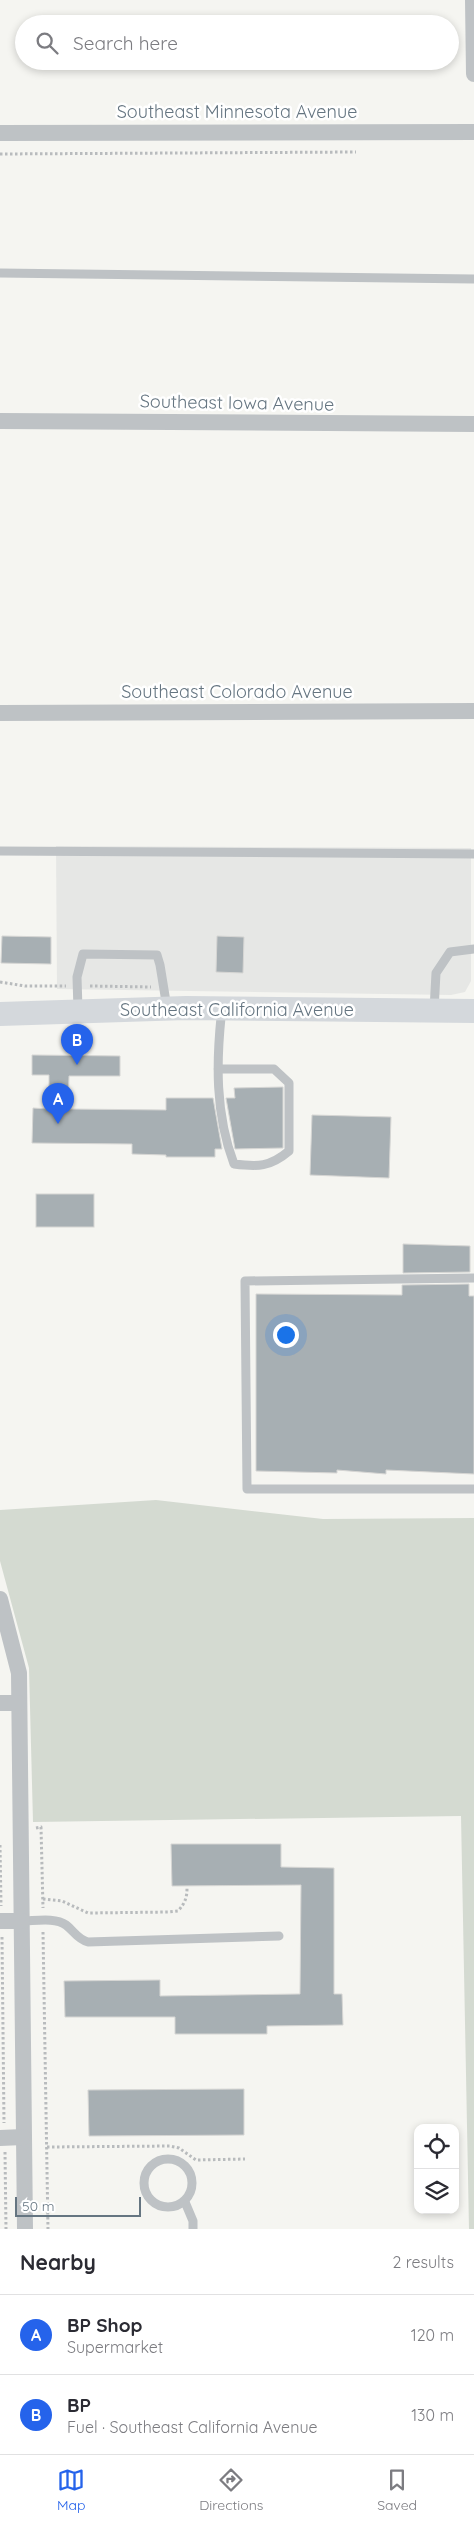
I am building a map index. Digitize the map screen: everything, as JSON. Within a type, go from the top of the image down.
[{"type":"main road","name":"Southeast California Avenue","points":[[0,1014],[41,1015],[78,1010],[167,1008],[474,1011]]},
{"type":"street","points":[[473,0],[474,74]]},
{"type":"street","name":"Southeast Minnesota Avenue","points":[[0,133],[474,132]]},
{"type":"street","name":"Southeast Iowa Avenue","points":[[0,421],[474,424]]},
{"type":"street","name":"Southeast Colorado Avenue","points":[[0,713],[474,712]]},
{"type":"street","points":[[0,1599],[18,1662],[25,2229]]},
{"type":"street","points":[[0,1703],[18,1702]]},
{"type":"street","points":[[0,1921],[22,1921]]},
{"type":"street","points":[[2,2138],[23,2137]]},
{"type":"lane","points":[[0,274],[474,279]]},
{"type":"lane","points":[[0,850],[474,854]]},
{"type":"lane","points":[[434,1010],[436,973],[450,952],[474,950]]},
{"type":"lane","points":[[78,1010],[77,977],[83,954],[157,955],[167,1008]]},
{"type":"lane","points":[[218,1069],[274,1069],[289,1083],[289,1151],[278,1160],[257,1167],[234,1164],[224,1139],[218,1069],[222,1008]]},
{"type":"lane","points":[[474,1278],[244,1281],[247,1489],[474,1489]]},
{"type":"lane","points":[[22,1921],[60,1922],[68,1926],[74,1934],[88,1942],[279,1936]]},
{"type":"lane","points":[[170,2158],[187,2167],[193,2185],[184,2202],[166,2208],[149,2200],[143,2181],[152,2164],[170,2158]]},
{"type":"lane","points":[[184,2202],[193,2221],[193,2229]]},
{"type":"path","points":[[0,154],[356,152]]},
{"type":"path","points":[[21,1830],[40,1827],[48,2229]]},
{"type":"path","points":[[0,1845],[2,2138],[6,2229]]},
{"type":"path","points":[[1,1899],[21,1898],[62,1901],[88,1913],[169,1912],[178,1911],[184,1905],[187,1897],[187,1888]]},
{"type":"path","points":[[47,2147],[170,2146],[179,2148],[196,2160],[245,2159]]},
{"type":"shaded area","points":[[56,846],[471,848],[471,981],[465,992],[451,995],[57,989]]},
{"type":"shaded area","points":[[156,1500],[323,1519],[474,1518],[474,2229],[469,2229],[461,1816],[33,1822],[29,1668],[0,1561],[0,1510]]},
{"type":"building","points":[[2,936],[51,937],[51,964],[1,963]]},
{"type":"building","points":[[217,936],[244,937],[243,973],[216,972]]},
{"type":"building","points":[[32,1055],[120,1056],[120,1076],[69,1076],[68,1109],[166,1110],[166,1098],[213,1098],[222,1149],[215,1149],[215,1157],[166,1157],[166,1155],[132,1154],[132,1144],[32,1143],[33,1108],[49,1109],[49,1075],[32,1075]]},
{"type":"building","points":[[283,1087],[283,1148],[235,1149],[226,1098],[235,1098],[234,1088]]},
{"type":"building","points":[[312,1115],[391,1117],[389,1178],[310,1175]]},
{"type":"building","points":[[36,1194],[94,1194],[94,1227],[36,1227]]},
{"type":"building","points":[[403,1244],[470,1246],[470,1272],[403,1273]]},
{"type":"building","points":[[469,1284],[469,1296],[474,1296],[474,1474],[386,1470],[386,1474],[337,1470],[337,1473],[256,1471],[256,1294],[402,1295],[402,1285]]},
{"type":"building","points":[[171,1844],[281,1844],[281,1867],[334,1868],[334,1994],[342,1994],[343,2025],[267,2026],[267,2034],[175,2034],[175,2017],[65,2017],[64,1981],[160,1980],[160,1996],[300,1994],[301,1885],[172,1886]]},
{"type":"building","points":[[244,2089],[244,2135],[89,2136],[88,2090]]},
{"type":"place","name":"BP","points":[[77,1065]]},
{"type":"place","name":"BP Shop","points":[[58,1124]]}]
